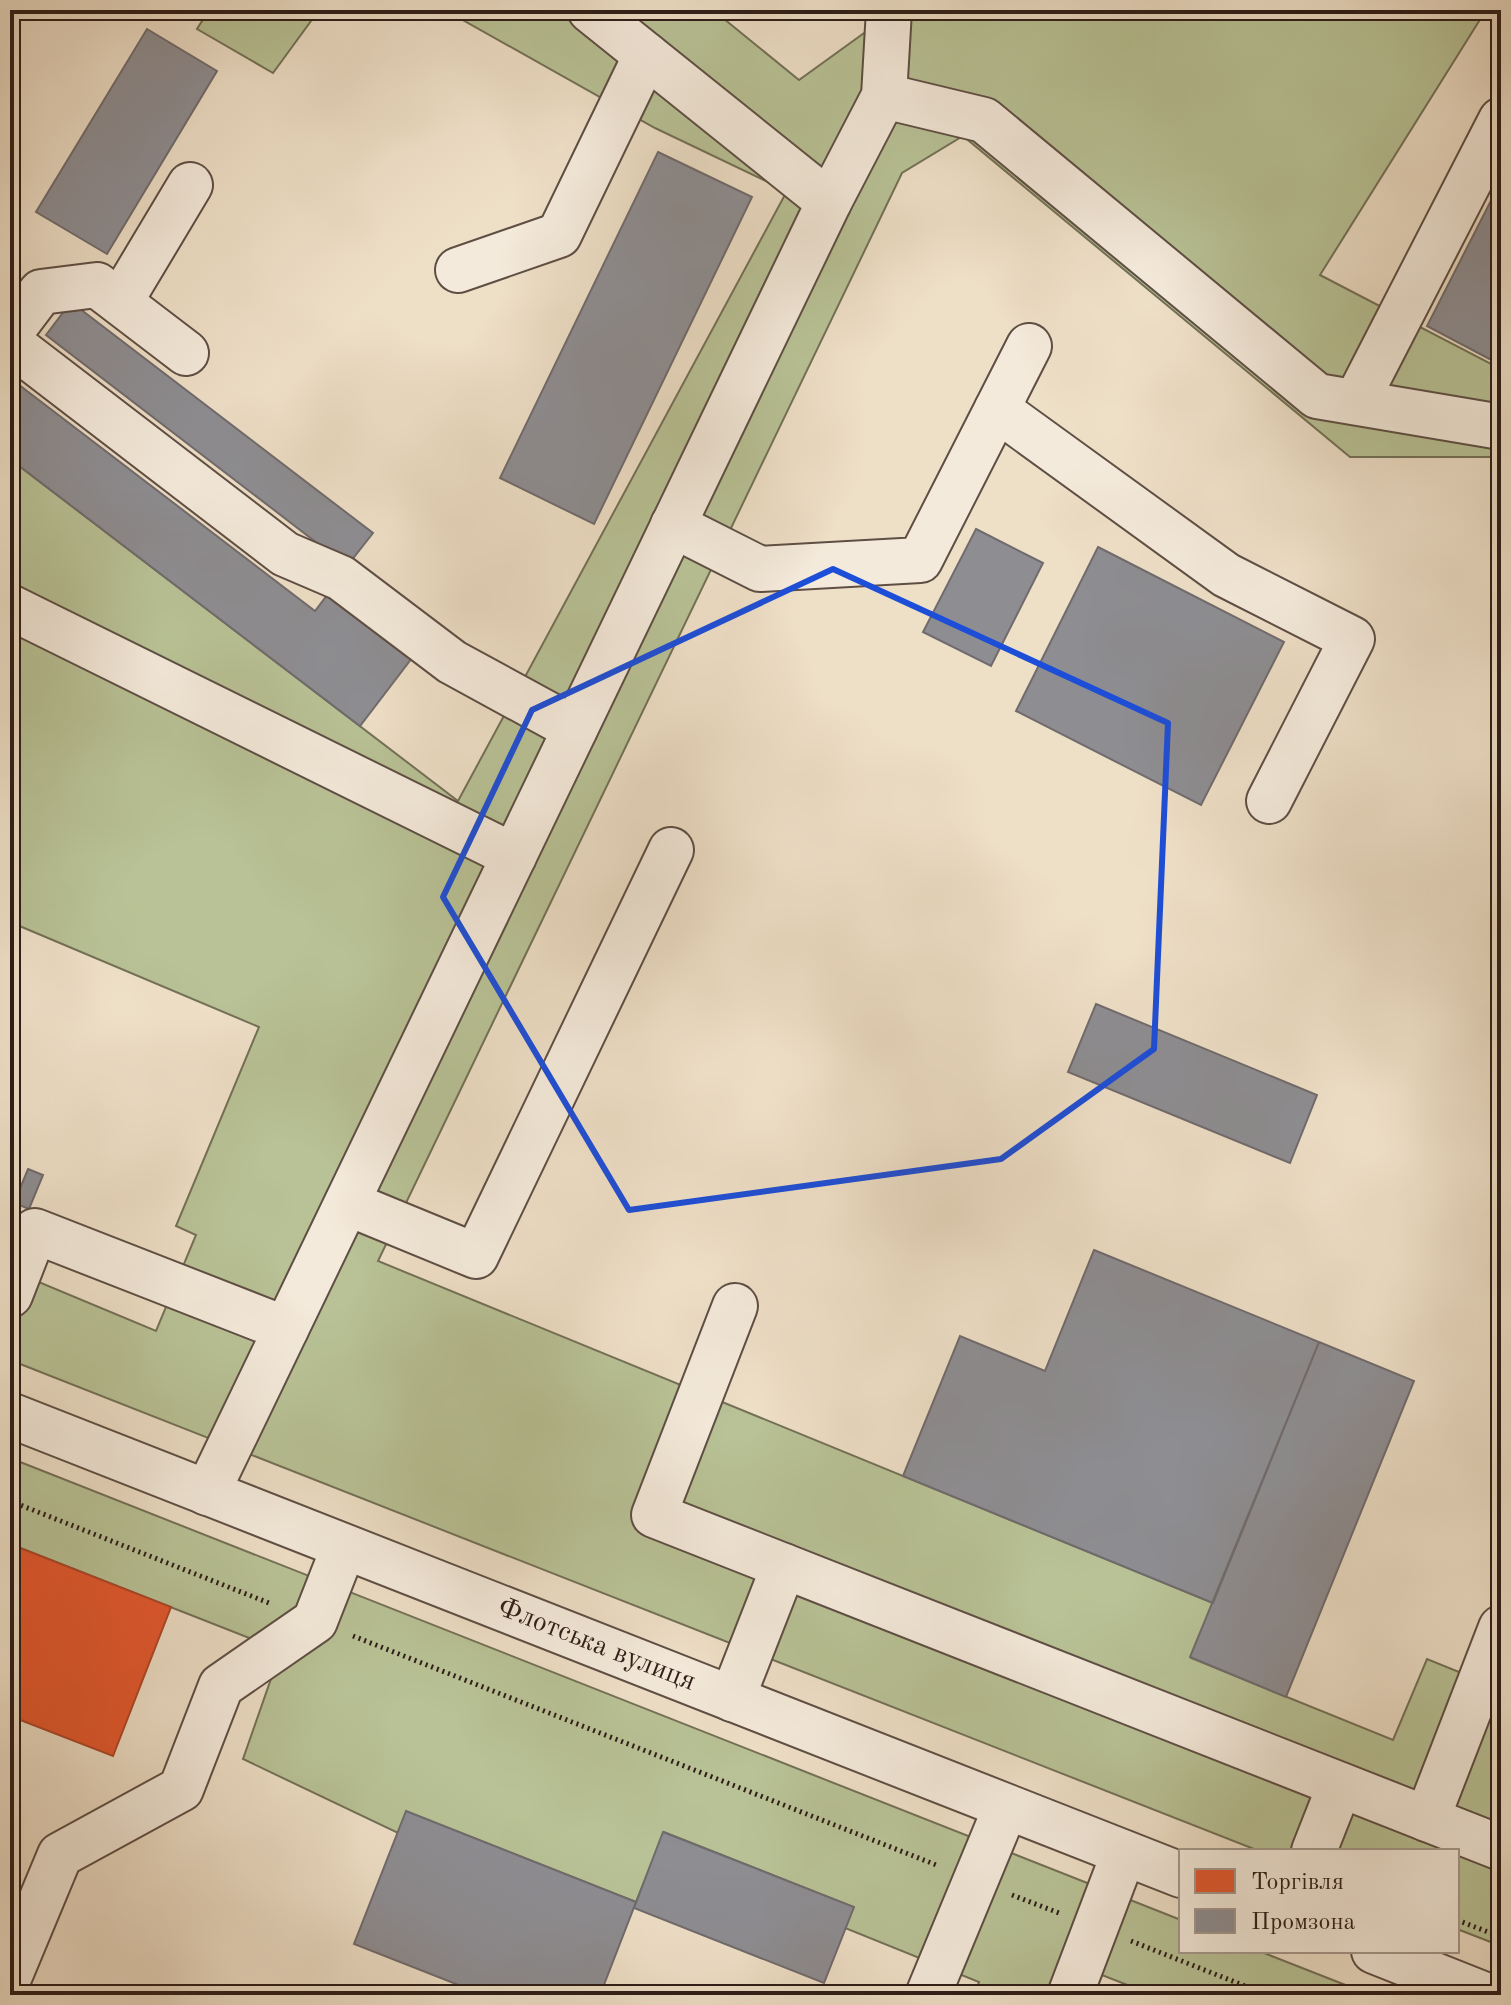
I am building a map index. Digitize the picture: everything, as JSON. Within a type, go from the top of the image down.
[{"type":"street","points":[[590,10],[829,202]]},
{"type":"street","points":[[207,1493],[829,202],[884,96],[889,10]]},
{"type":"street","points":[[458,270],[559,235],[646,55]]},
{"type":"street","points":[[884,96],[984,120],[1317,396],[1501,427]]},
{"type":"street","points":[[1356,402],[1501,120]]},
{"type":"street","points":[[120,302],[190,185]]},
{"type":"street","points":[[10,333],[41,292],[97,285],[186,353]]},
{"type":"street","points":[[10,343],[285,554],[341,578],[452,662],[575,729]]},
{"type":"street","points":[[673,525],[760,569],[920,560],[1029,346]]},
{"type":"street","points":[[997,409],[1226,575],[1352,639],[1269,801]]},
{"type":"street","points":[[10,607],[514,856]]},
{"type":"street","points":[[347,1203],[476,1256],[671,850]]},
{"type":"street","points":[[10,1295],[35,1231],[286,1329]]},
{"type":"street","points":[[735,1306],[654,1515],[1501,1848]]},
{"type":"street","name":"Флотська вулиця","points":[[10,1415],[1179,1874]]},
{"type":"street","points":[[10,1975],[60,1855],[181,1789],[221,1686],[315,1621],[344,1547]]},
{"type":"street","points":[[732,1699],[784,1566]]},
{"type":"street","points":[[1427,1819],[1501,1628]]},
{"type":"street","points":[[1315,1849],[1340,1785]]},
{"type":"street","points":[[928,1995],[1006,1807]]},
{"type":"street","points":[[1072,1995],[1124,1853]]},
{"type":"street","points":[[1378,1953],[1455,1990]]},
{"type":"path","points":[[10,1501],[1268,1995]]},
{"type":"path","points":[[1459,1921],[1501,1937]]},
{"type":"highlighted area","points":[[833,569],[1168,723],[1154,1049],[1001,1159],[629,1210],[443,897],[532,710]]},
{"type":"green space","points":[[209,10],[319,10],[273,73],[197,29]]},
{"type":"green space","points":[[445,10],[713,10],[799,80],[896,10],[1486,10],[1320,275],[1501,369],[1501,457],[1350,457],[963,136],[902,173],[378,1261],[1213,1603],[1191,1658],[1393,1740],[1427,1659],[1501,1689],[1501,1946],[1459,1930],[1459,1849],[1254,1849],[10,1360],[10,1270],[156,1331],[196,1235],[176,1226],[259,1027],[10,922],[10,459],[458,801],[787,191],[655,128]]},
{"type":"green space","points":[[10,1458],[1179,1919],[1179,1953],[1264,1953],[1371,1995],[1153,1995],[1102,1975],[1094,1995],[974,1995],[979,1982],[845,1928],[853,1907],[664,1832],[636,1902],[407,1812],[398,1833],[243,1759],[273,1673],[257,1641],[10,1544]]},
{"type":"building: Торгівля","points":[[10,1544],[171,1607],[113,1756],[10,1716]]},
{"type":"building: Промзона","points":[[147,29],[217,71],[107,254],[36,212]]},
{"type":"building: Промзона","points":[[658,152],[752,197],[594,524],[500,478]]},
{"type":"building: Промзона","points":[[1501,181],[1501,359],[1499,364],[1427,326]]},
{"type":"building: Промзона","points":[[71,302],[373,533],[347,566],[46,335]]},
{"type":"building: Промзона","points":[[10,378],[315,611],[328,594],[412,658],[360,726],[10,459]]},
{"type":"building: Промзона","points":[[976,529],[1043,563],[991,666],[923,632]]},
{"type":"building: Промзона","points":[[1098,547],[1284,642],[1201,805],[1016,711]]},
{"type":"building: Промзона","points":[[1096,1004],[1317,1095],[1290,1163],[1068,1072]]},
{"type":"building: Промзона","points":[[28,1169],[43,1175],[29,1209],[14,1203]]},
{"type":"building: Промзона","points":[[1094,1250],[1319,1342],[1213,1603],[903,1476],[960,1336],[1045,1371]]},
{"type":"building: Промзона","points":[[1319,1342],[1414,1381],[1286,1697],[1190,1657]]},
{"type":"building: Промзона","points":[[406,1811],[636,1902],[600,1995],[484,1995],[354,1944]]},
{"type":"building: Промзона","points":[[663,1832],[854,1907],[824,1983],[634,1908]]}]
